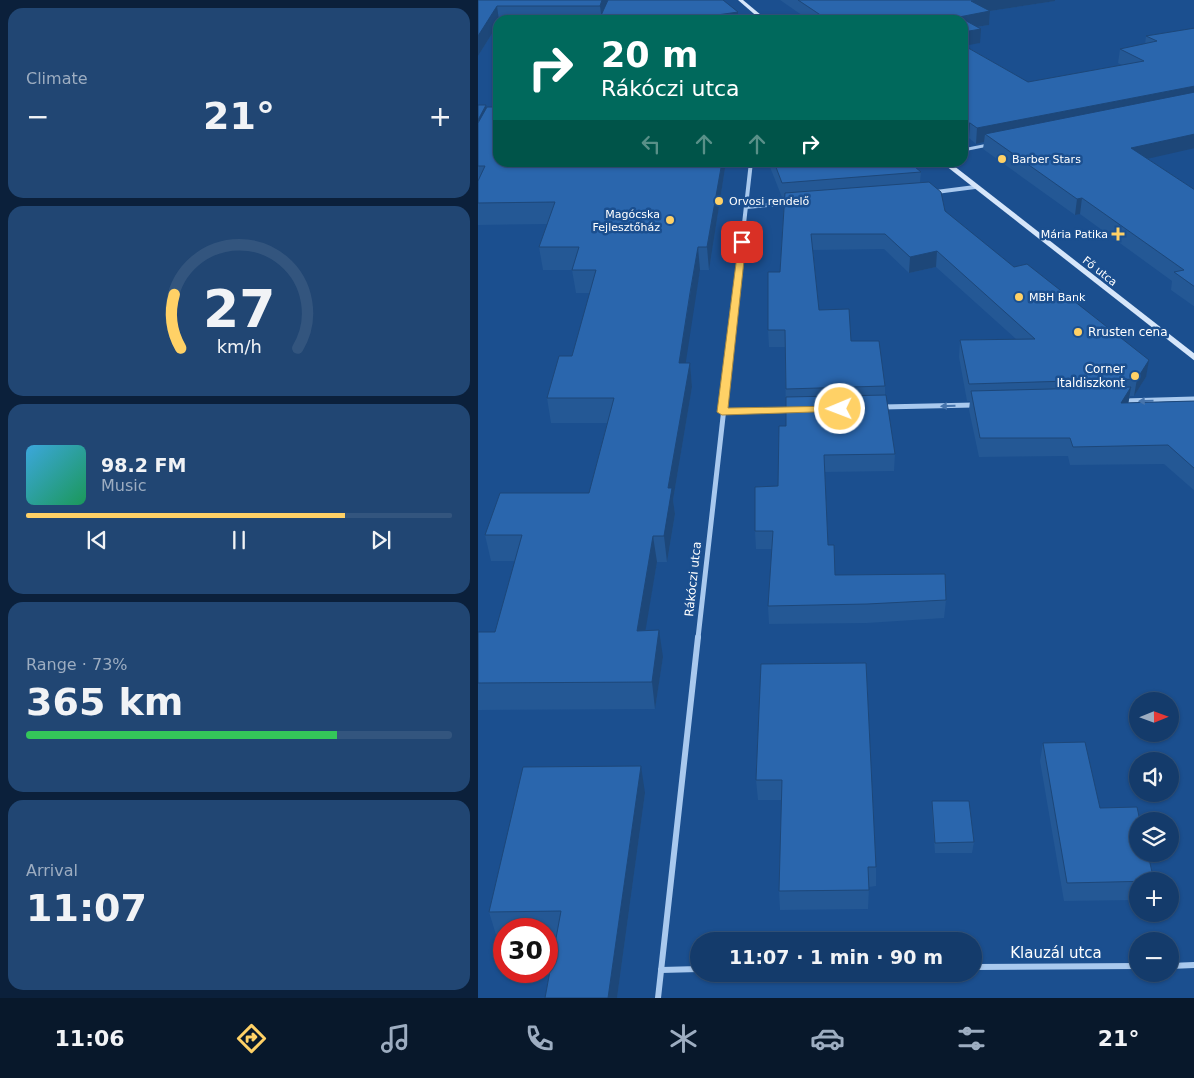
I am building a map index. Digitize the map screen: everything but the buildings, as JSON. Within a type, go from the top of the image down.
[{"type":"main road","points":[[740,0],[758,15]]},
{"type":"main road","name":"Fő utca","points":[[950,167],[1194,359]]},
{"type":"street","points":[[968,149],[991,144]]},
{"type":"street","name":"Rákóczi utca","points":[[658,998],[750,167]]},
{"type":"street","points":[[932,192],[975,187]]},
{"type":"street","points":[[746,207],[795,203]]},
{"type":"street","points":[[1116,401],[1194,399]]},
{"type":"street","points":[[880,408],[978,405]]},
{"type":"street","points":[[722,412],[801,410]]},
{"type":"street","name":"Klauzál utca","points":[[982,967],[1129,966]]},
{"type":"street","points":[[1179,966],[1194,966]]},
{"type":"street","points":[[660,970],[690,969]]},
{"type":"place","name":"Barber Stars","points":[[1002,159]]},
{"type":"place","name":"Orvosi rendelő","points":[[719,201]]},
{"type":"place","name":"Magócska Fejlesztőház","points":[[670,220]]},
{"type":"place","name":"Mária Patika","points":[[1118,234]]},
{"type":"place","name":"MBH Bank","points":[[1019,297]]},
{"type":"place","name":"Rrusten cena","points":[[1078,332]]},
{"type":"place","name":"Corner Italdiszkont","points":[[1135,376]]},
{"type":"route","points":[[742,242],[722,412],[840,409]]}]
